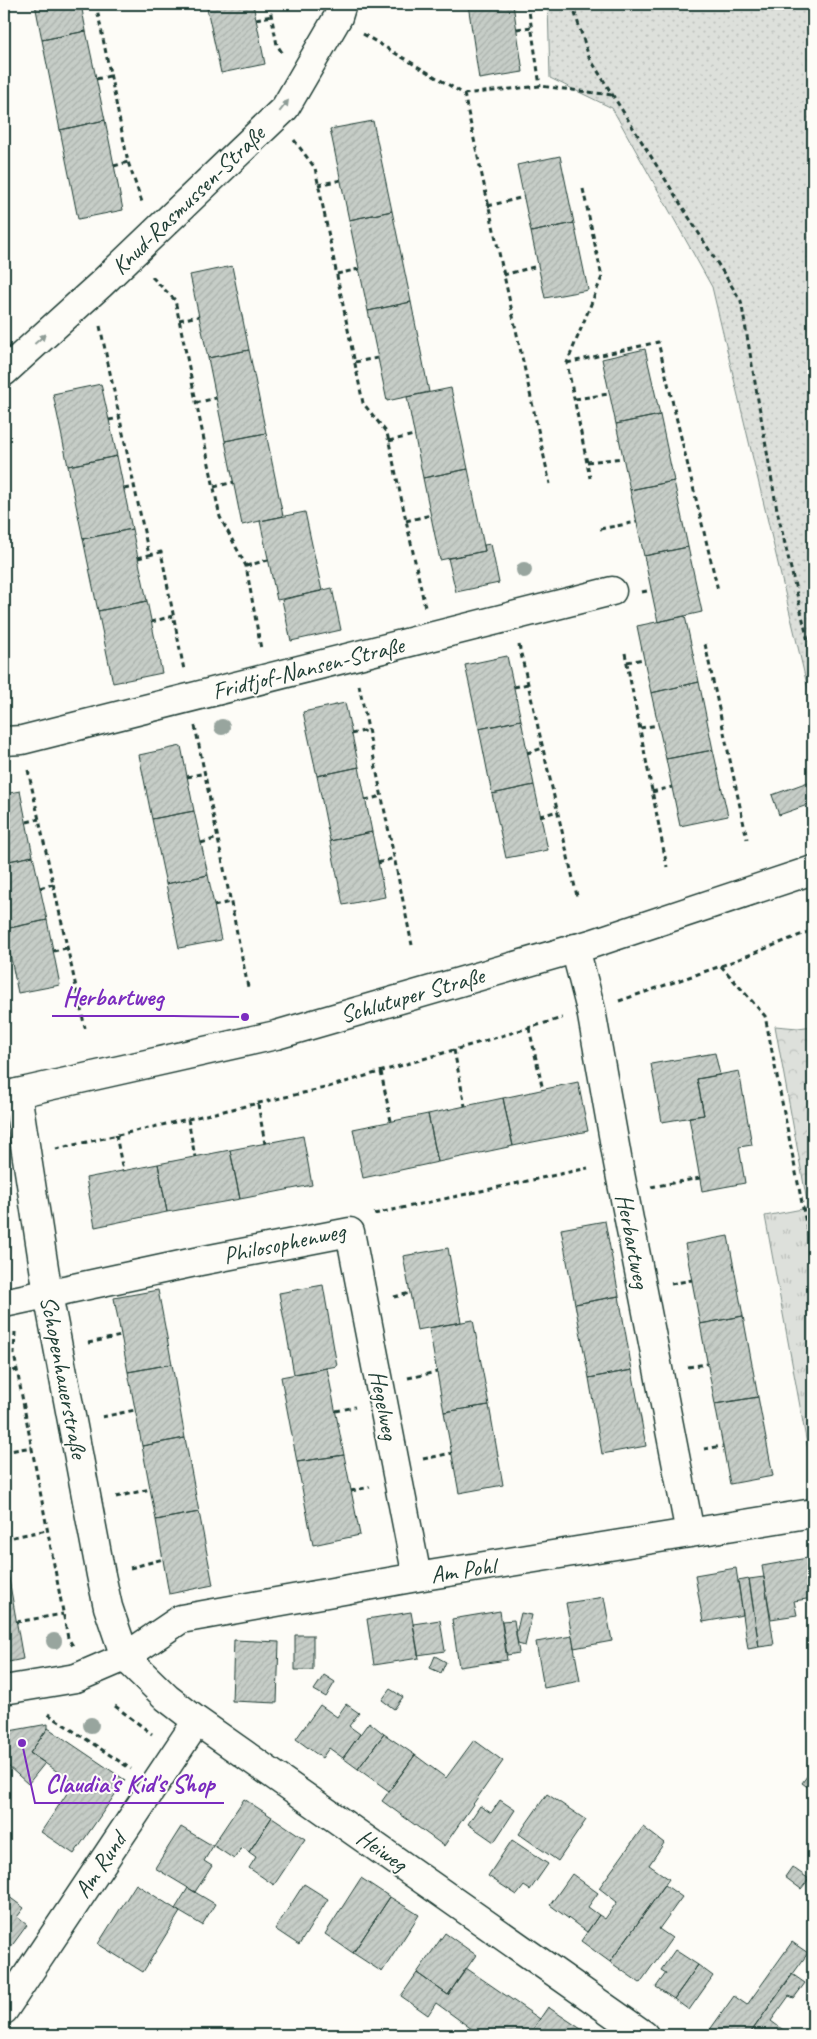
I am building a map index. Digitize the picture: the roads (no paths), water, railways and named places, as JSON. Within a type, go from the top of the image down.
[{"type":"street","name":"Knud-Rasmussen-Straße","points":[[4,372],[100,285],[284,108],[338,18],[342,4]]},
{"type":"street","name":"Fridtjof-Nansen-Straße","points":[[4,741],[22,740],[612,590]]},
{"type":"street","name":"Schlutuper Straße","points":[[10,1095],[276,1034],[575,948],[813,870]]},
{"type":"street","name":"Herbartweg","points":[[575,948],[591,1010],[618,1162],[690,1533]]},
{"type":"street","name":"Schopenhauerstraße","points":[[10,1095],[27,1156],[48,1294],[108,1607],[125,1657]]},
{"type":"street","name":"Philosophenweg","points":[[4,1304],[195,1262],[350,1232]]},
{"type":"street","name":"Hegelweg","points":[[350,1232],[417,1577]]},
{"type":"street","name":"Am Pohl","points":[[4,1690],[76,1678],[125,1657],[181,1618],[417,1577],[813,1513]]},
{"type":"street","name":"Heiweg","points":[[125,1657],[167,1698],[197,1721],[644,2035]]},
{"type":"street","name":"Am Rund","points":[[4,2010],[197,1721]]},
{"type":"place","name":"Herbartweg","points":[[245,1017]]},
{"type":"place","name":"Claudia's Kid's Shop","points":[[22,1743]]}]
